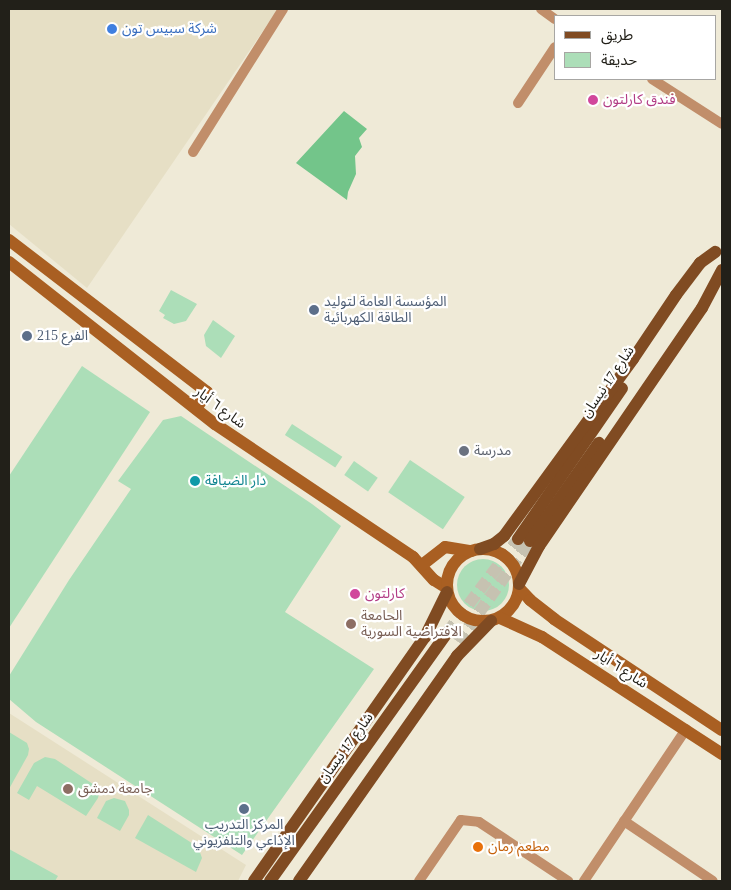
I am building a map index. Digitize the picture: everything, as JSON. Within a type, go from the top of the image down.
[{"type":"main road","name":"شارع ٦ أيار","points":[[9,240],[208,392],[196,409]]},
{"type":"main road","name":"شارع 17 نيسان","points":[[722,241],[524,540],[722,269]]},
{"type":"main road","points":[[254,881],[424,637],[447,590],[449,573],[454,564],[476,550],[494,544],[504,536],[676,295],[700,263],[714,252]]},
{"type":"main road","name":"شارع ٦ أيار","points":[[9,262],[196,409],[422,565],[424,571],[447,590]]},
{"type":"main road","points":[[299,881],[457,656],[495,619],[510,610],[516,600],[519,586],[539,546],[702,308],[722,269]]},
{"type":"main road","points":[[60,302],[71,288]]},
{"type":"main road","points":[[104,336],[116,323]]},
{"type":"main road","points":[[422,565],[445,547],[497,552],[510,561],[515,568],[519,586]]},
{"type":"main road","name":"شارع ٦ أيار","points":[[519,586],[541,610],[722,730]]},
{"type":"main road","points":[[447,590],[456,610],[463,616],[481,622],[495,619]]},
{"type":"main road","name":"شارع ٦ أيار","points":[[495,619],[542,637],[722,754]]},
{"type":"main road","name":"شارع 17 نيسان","points":[[270,881],[447,633]]},
{"type":"main road","points":[[292,881],[458,642]]},
{"type":"main road","points":[[600,674],[613,656]]},
{"type":"street","points":[[193,152],[283,9]]},
{"type":"street","points":[[541,9],[554,18]]},
{"type":"street","points":[[518,103],[554,49]]},
{"type":"street","points":[[654,80],[722,124]]},
{"type":"street","points":[[584,881],[686,729]]},
{"type":"street","points":[[420,881],[461,820],[479,822],[568,881]]},
{"type":"street","points":[[624,821],[713,881]]},
{"type":"shaded area","points":[[9,9],[278,9],[87,288],[9,224]]},
{"type":"shaded area","name":"جامعة دمشق","points":[[9,713],[246,865],[238,881],[9,881]]},
{"type":"green space","points":[[344,111],[367,129],[359,138],[362,147],[355,156],[356,174],[348,192],[347,200],[296,163]]},
{"type":"green space","points":[[171,290],[197,304],[186,321],[174,324],[163,318],[165,315],[159,311]]},
{"type":"green space","points":[[213,320],[235,336],[221,358],[206,346],[204,335]]},
{"type":"green space","points":[[82,366],[150,412],[9,628],[9,476]]},
{"type":"green space","points":[[181,416],[312,504],[341,526],[285,612],[374,669],[242,855],[36,722],[9,699],[9,676],[69,580],[131,489],[118,481],[163,420]]},
{"type":"green space","points":[[292,424],[342,457],[335,468],[285,435]]},
{"type":"green space","points":[[410,460],[465,497],[443,529],[388,492]]},
{"type":"green space","points":[[354,461],[378,478],[368,492],[344,475]]},
{"type":"green space","points":[[483,559],[497,563],[505,571],[509,585],[505,599],[497,607],[483,611],[469,607],[461,599],[457,585],[461,571],[469,563]]},
{"type":"green space","points":[[9,732],[27,743],[29,749],[28,755],[9,789]]},
{"type":"green space","points":[[45,757],[55,759],[96,786],[99,793],[98,798],[86,816],[37,786],[29,800],[17,793],[34,763]]},
{"type":"green space","points":[[114,798],[125,801],[129,810],[129,815],[120,831],[97,818],[106,801]]},
{"type":"green space","points":[[148,815],[198,847],[202,858],[196,872],[135,838]]},
{"type":"green space","points":[[9,849],[58,876],[55,881],[9,881]]},
{"type":"tunnel","points":[[447,633],[518,539]]},
{"type":"tunnel","points":[[458,642],[530,541]]},
{"type":"place","name":"شركة سبيس تون","points":[[112,29]]},
{"type":"place","name":"فندق كارلتون","points":[[593,100]]},
{"type":"place","name":"المؤسسة العامة لتوليد الطاقة الكهربائية","points":[[314,310]]},
{"type":"place","name":"الفرع 215","points":[[27,336]]},
{"type":"place","name":"مدرسة","points":[[464,451]]},
{"type":"place","name":"دار الضيافة","points":[[195,481]]},
{"type":"place","name":"كارلتون","points":[[355,594]]},
{"type":"place","name":"الحامعة الافتراضية السورية","points":[[351,624]]},
{"type":"place","name":"جامعة دمشق","points":[[68,789]]},
{"type":"place","name":"المركز التدريب الإذاعي والتلفزيوني","points":[[244,809]]},
{"type":"place","name":"مطعم رمان","points":[[478,847]]}]
